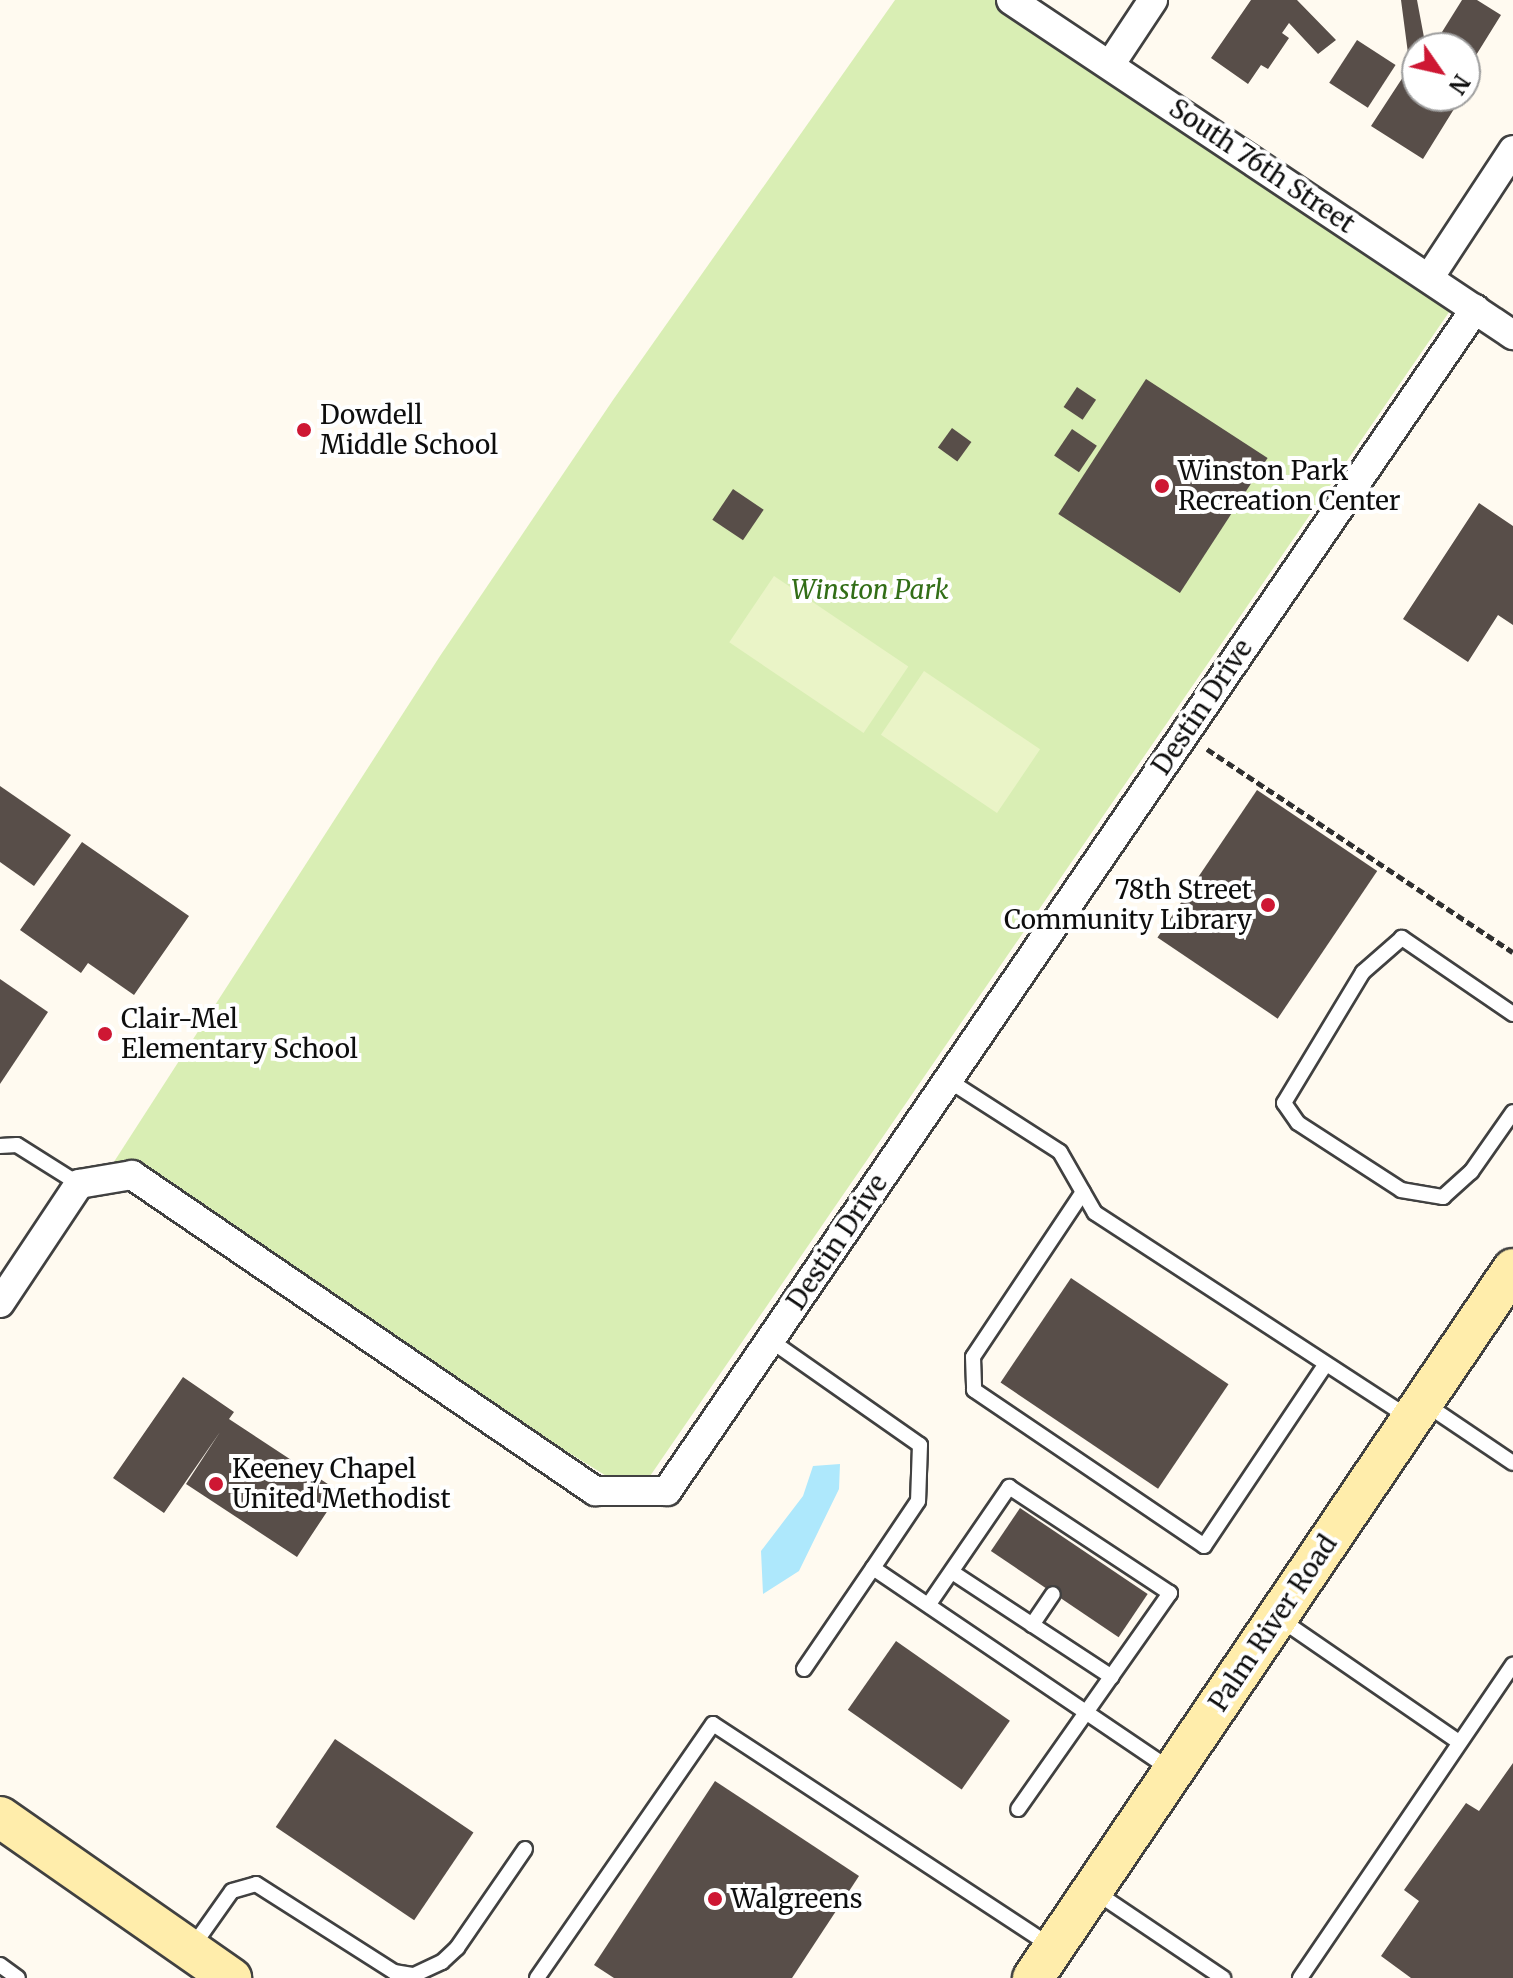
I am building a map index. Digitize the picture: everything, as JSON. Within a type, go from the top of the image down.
[{"type":"street","name":"South 76th Street","points":[[1011,0],[1513,335]]},
{"type":"street","points":[[1110,65],[1153,0]]},
{"type":"street","points":[[1429,278],[1513,150]]},
{"type":"street","name":"Destin Drive","points":[[79,1184],[132,1175],[595,1491],[667,1491],[1475,309]]},
{"type":"street","points":[[0,1303],[79,1184]]},
{"type":"street","name":"Palm River Road","points":[[1044,1963],[1513,1269]]},
{"type":"street","points":[[0,1817],[231,1978]]},
{"type":"lane","points":[[1513,1014],[1402,938],[1363,972],[1284,1103],[1298,1123],[1401,1190],[1443,1197],[1509,1132],[1513,1112]]},
{"type":"lane","points":[[948,1080],[1060,1152],[1095,1213],[1326,1364],[1513,1463]]},
{"type":"lane","points":[[0,1146],[17,1145],[79,1184]]},
{"type":"lane","points":[[1083,1192],[973,1357],[974,1390],[1204,1546],[1326,1364]]},
{"type":"lane","points":[[770,1340],[920,1445],[918,1501],[804,1669]]},
{"type":"lane","points":[[929,1604],[1009,1487],[1085,1545],[1170,1593],[1018,1809]]},
{"type":"lane","points":[[873,1568],[1172,1771]]},
{"type":"lane","points":[[952,1572],[1112,1677]]},
{"type":"lane","points":[[1032,1625],[1053,1594]]},
{"type":"lane","points":[[1277,1617],[1459,1742]]},
{"type":"lane","points":[[1300,1978],[1513,1664]]},
{"type":"lane","points":[[537,1978],[713,1724],[1044,1963]]},
{"type":"lane","points":[[190,1950],[232,1891],[256,1884],[394,1972],[414,1975],[442,1962],[457,1948],[525,1849]]},
{"type":"lane","points":[[1094,1891],[1223,1978]]},
{"type":"lane","points":[[0,1965],[18,1978]]},
{"type":"path","points":[[1184,734],[1513,952]]},
{"type":"green space","name":"Winston Park","points":[[895,0],[1021,0],[1456,302],[637,1495],[110,1168],[440,656],[613,400]]},
{"type":"green space","points":[[774,576],[908,667],[864,733],[729,642]]},
{"type":"green space","points":[[924,671],[1040,749],[997,813],[881,735]]},
{"type":"water","points":[[840,1464],[839,1489],[799,1571],[763,1594],[761,1551],[803,1496],[813,1466]]},
{"type":"building","points":[[1251,0],[1297,0],[1336,40],[1318,54],[1289,23],[1282,33],[1289,38],[1268,69],[1261,65],[1248,84],[1211,58]]},
{"type":"building","points":[[1401,0],[1417,0],[1423,32],[1405,32]]},
{"type":"building","points":[[1462,0],[1477,0],[1501,15],[1481,47],[1481,32],[1442,32]]},
{"type":"building","points":[[1357,40],[1396,65],[1368,108],[1329,83]]},
{"type":"building","points":[[1401,80],[1401,112],[1452,112],[1423,159],[1371,126]]},
{"type":"building","name":"Winston Park Recreation Center","points":[[1146,379],[1268,458],[1180,593],[1058,514]]},
{"type":"building","points":[[1077,387],[1096,400],[1083,420],[1064,407]]},
{"type":"building","points":[[952,428],[971,442],[957,462],[938,447]]},
{"type":"building","points":[[1072,429],[1097,446],[1079,472],[1054,456]]},
{"type":"building","points":[[733,489],[764,510],[743,540],[712,520]]},
{"type":"building","points":[[1479,503],[1513,526],[1513,625],[1498,615],[1468,662],[1403,619]]},
{"type":"building","points":[[0,786],[71,835],[34,886],[0,862]]},
{"type":"building","name":"78th Street Community Library","points":[[1257,790],[1377,871],[1278,1019],[1157,938]]},
{"type":"building","points":[[82,842],[189,916],[134,995],[88,963],[81,973],[20,930]]},
{"type":"building","points":[[0,979],[48,1012],[0,1084]]},
{"type":"building","points":[[1071,1278],[1229,1384],[1158,1489],[1001,1382]]},
{"type":"building","points":[[183,1377],[234,1412],[229,1419],[340,1492],[297,1557],[186,1484],[220,1432],[164,1513],[113,1478]]},
{"type":"building","points":[[1020,1508],[1148,1594],[1119,1637],[991,1551]]},
{"type":"building","points":[[896,1641],[1010,1721],[962,1790],[848,1710]]},
{"type":"building","points":[[335,1739],[473,1832],[414,1920],[276,1827]]},
{"type":"building","points":[[1513,1763],[1513,1978],[1411,1978],[1381,1956],[1419,1901],[1404,1890],[1466,1803],[1479,1811]]},
{"type":"building","points":[[715,1781],[859,1876],[792,1978],[614,1978],[594,1965]]},
{"type":"place","name":"Dowdell Middle School","points":[[304,430]]},
{"type":"place","name":"Winston Park Recreation Center","points":[[1162,486]]},
{"type":"place","name":"78th Street Community Library","points":[[1268,905]]},
{"type":"place","name":"Clair-Mel Elementary School","points":[[105,1034]]},
{"type":"place","name":"Keeney Chapel United Methodist","points":[[216,1484]]},
{"type":"place","name":"Walgreens","points":[[715,1899]]}]
